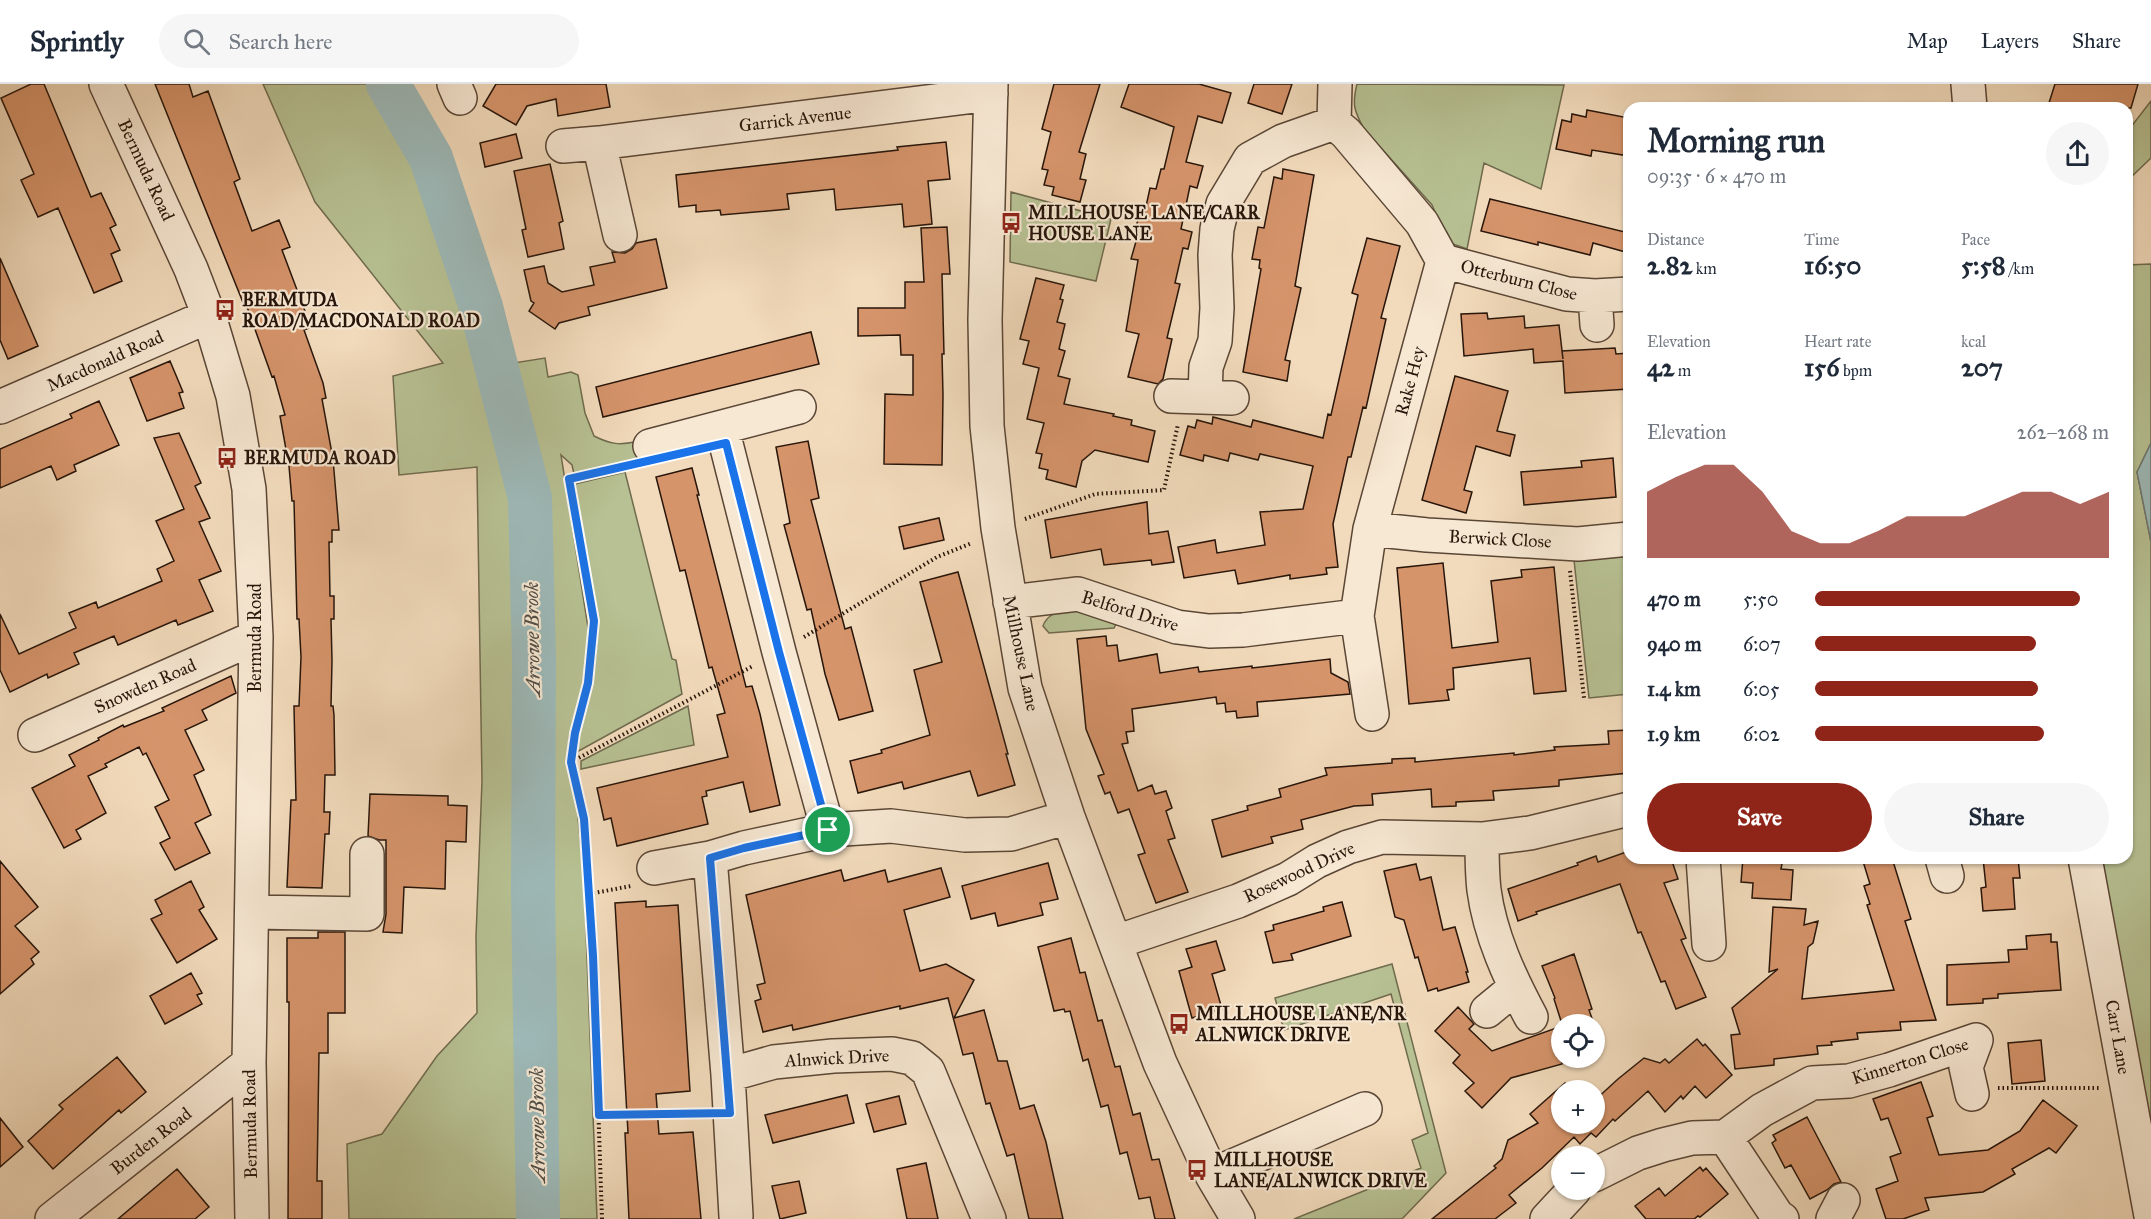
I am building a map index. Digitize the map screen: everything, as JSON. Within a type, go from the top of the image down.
[{"type":"street","name":"Bermuda Road","points":[[106,84],[191,269],[209,316],[233,396],[249,489],[256,637],[249,1063],[252,1219]]},
{"type":"street","points":[[1334,123],[1335,84]]},
{"type":"street","points":[[1968,84],[1970,102]]},
{"type":"street","name":"Garrick Avenue","points":[[563,146],[991,89]]},
{"type":"street","name":"Millhouse Lane","points":[[991,89],[987,426],[998,528],[1025,688],[1068,817],[1160,1063],[1212,1175],[1238,1219]]},
{"type":"street","points":[[1334,123],[1346,133],[1422,223],[1443,261]]},
{"type":"street","points":[[1198,397],[1215,341],[1215,255],[1217,229],[1223,204],[1250,159],[1283,141],[1334,123]]},
{"type":"street","points":[[598,143],[620,235]]},
{"type":"street","name":"Otterburn Close","points":[[1443,261],[1566,294],[1596,311],[1623,297]]},
{"type":"street","name":"Rake Hey","points":[[1372,714],[1357,616],[1370,529],[1443,261]]},
{"type":"street","name":"Macdonald Road","points":[[0,407],[209,316]]},
{"type":"street","points":[[641,455],[722,428],[799,407]]},
{"type":"street","points":[[722,428],[779,652],[828,830]]},
{"type":"street","name":"Berwick Close","points":[[1370,529],[1427,535],[1578,544],[1623,540]]},
{"type":"street","name":"Belford Drive","points":[[1010,602],[1078,594],[1177,627],[1209,631],[1243,630],[1357,616]]},
{"type":"street","name":"Snowden Road","points":[[35,735],[256,637]]},
{"type":"street","name":"Rosewood Drive","points":[[1116,942],[1238,901],[1288,879],[1317,861],[1348,847],[1382,837],[1482,839],[1530,833],[1623,810]]},
{"type":"street","points":[[654,868],[710,858],[744,848],[828,830],[891,826],[965,835],[1011,834],[1068,817]]},
{"type":"street","points":[[1482,839],[1484,891],[1493,928],[1515,988],[1531,1017]]},
{"type":"street","points":[[252,912],[367,914],[367,855]]},
{"type":"street","points":[[710,858],[728,1075],[736,1216]]},
{"type":"street","points":[[1703,864],[1709,944]]},
{"type":"street","name":"Carr Lane","points":[[2086,864],[2151,1216]]},
{"type":"street","points":[[1487,1011],[1515,988]]},
{"type":"street","name":"Kinnerton Close","points":[[1725,1137],[1762,1110],[1812,1083],[1849,1081],[1889,1070],[1976,1040],[1966,1067],[1972,1091]]},
{"type":"street","name":"Alnwick Drive","points":[[728,1075],[774,1062],[833,1056],[892,1054],[912,1058],[928,1071],[989,1219]]},
{"type":"street","name":"Burden Road","points":[[52,1219],[249,1063]]},
{"type":"street","points":[[1212,1175],[1365,1109]]},
{"type":"street","points":[[1605,1170],[1638,1153],[1663,1145],[1692,1138],[1725,1137],[1778,1217],[1782,1219]]},
{"type":"street","points":[[1547,1219],[1565,1200]]},
{"type":"path","points":[[998,528],[1095,494],[1164,490],[1198,397]]},
{"type":"path","points":[[602,1219],[584,819],[571,762],[575,733],[588,683],[594,621],[569,479],[641,455]]},
{"type":"path","points":[[1567,543],[1584,698]]},
{"type":"path","points":[[589,894],[644,883],[654,868]]},
{"type":"path","points":[[1972,1091],[2127,1088]]},
{"type":"path","points":[[599,1115],[730,1113]]},
{"type":"green space","points":[[263,84],[411,84],[393,92],[417,133],[430,131],[460,188],[481,243],[514,363],[545,358],[548,377],[571,372],[578,375],[585,413],[594,436],[615,443],[638,441],[642,458],[574,474],[572,465],[561,455],[589,634],[586,674],[569,738],[568,756],[577,808],[584,878],[597,1219],[349,1219],[347,1144],[382,1134],[437,1056],[477,1013],[476,937],[482,781],[477,467],[399,475],[393,376],[443,363],[315,202]]},
{"type":"green space","points":[[1357,84],[1564,85],[1541,189],[1484,163],[1467,249],[1450,243],[1432,205],[1364,129],[1355,107]]},
{"type":"green space","points":[[2151,101],[2151,158],[2133,175],[2133,124]]},
{"type":"green space","points":[[1011,192],[1111,219],[1096,281],[1010,262]]},
{"type":"green space","points":[[2151,264],[2151,443],[2137,472],[2151,542],[2151,1137],[2103,864],[2133,864],[2133,265]]},
{"type":"green space","points":[[625,472],[672,659],[676,660],[682,694],[575,753],[595,664],[598,628],[575,484]]},
{"type":"green space","points":[[1623,556],[1623,695],[1589,698],[1574,560]]},
{"type":"green space","points":[[1071,608],[1117,622],[1114,628],[1049,633],[1043,626],[1047,619]]},
{"type":"green space","points":[[688,706],[694,745],[581,769],[581,761]]},
{"type":"green space","points":[[1392,964],[1446,1173],[1402,1219],[1294,1219],[1421,1168],[1412,1140],[1428,1133],[1391,994],[1284,1030],[1275,998]]},
{"type":"water","points":[[2151,443],[2151,542],[2137,472]]},
{"type":"building","points":[[31,84],[44,84],[91,197],[101,193],[116,225],[110,228],[120,250],[111,254],[122,281],[94,293],[58,208],[38,217],[21,180],[34,174],[1,98]]},
{"type":"building","points":[[155,84],[189,84],[193,97],[208,91],[240,179],[234,182],[252,231],[279,220],[290,247],[282,250],[311,327],[304,330],[323,383],[326,398],[322,399],[333,459],[339,530],[332,530],[332,542],[329,542],[330,596],[334,596],[334,619],[331,619],[331,706],[333,706],[334,715],[335,775],[325,775],[324,812],[330,812],[329,834],[325,834],[322,888],[287,887],[291,800],[296,800],[294,706],[299,706],[301,657],[299,619],[297,619],[294,501],[292,501],[289,466],[280,416],[285,415],[274,376],[272,377],[246,304],[244,305]]},
{"type":"building","points":[[496,84],[606,84],[610,107],[558,116],[556,99],[527,106],[516,125],[483,106]]},
{"type":"building","points":[[1054,84],[1100,84],[1079,152],[1086,154],[1080,179],[1086,180],[1080,202],[1052,195],[1054,187],[1044,185],[1048,170],[1042,169],[1051,132],[1042,129]]},
{"type":"building","points":[[1129,84],[1199,84],[1231,93],[1222,123],[1198,116],[1186,162],[1203,166],[1197,188],[1190,186],[1181,229],[1192,232],[1188,249],[1183,248],[1175,283],[1180,284],[1167,338],[1172,339],[1163,379],[1158,384],[1128,377],[1139,334],[1126,331],[1138,260],[1131,259],[1137,238],[1134,237],[1138,219],[1143,220],[1150,188],[1156,189],[1161,169],[1164,169],[1174,127],[1121,107]]},
{"type":"building","points":[[1254,84],[1292,84],[1282,114],[1248,103]]},
{"type":"building","points":[[2055,84],[2138,84],[2133,102],[2049,102]]},
{"type":"building","points":[[1587,110],[1623,117],[1623,155],[1592,150],[1591,156],[1556,149],[1562,120],[1571,122],[1572,114],[1586,117]]},
{"type":"building","points":[[516,134],[522,158],[485,167],[480,143]]},
{"type":"building","points":[[946,142],[950,179],[928,181],[932,224],[904,227],[902,204],[836,210],[834,189],[787,194],[789,209],[721,215],[720,210],[696,212],[696,205],[679,207],[676,175],[898,150],[897,147]]},
{"type":"building","points":[[550,164],[563,221],[559,223],[564,249],[528,257],[522,230],[526,229],[514,171]]},
{"type":"building","points":[[1283,169],[1314,175],[1295,286],[1301,288],[1285,360],[1290,361],[1287,381],[1243,372],[1261,269],[1259,268],[1260,260],[1252,259],[1258,227],[1264,228],[1274,177],[1282,179]]},
{"type":"building","points":[[1490,199],[1623,232],[1623,251],[1593,243],[1590,255],[1481,231]]},
{"type":"building","points":[[947,227],[950,274],[942,274],[944,354],[942,354],[942,465],[884,464],[885,394],[913,395],[913,355],[901,355],[900,335],[858,336],[858,308],[905,308],[905,282],[924,282],[921,228]]},
{"type":"building","points":[[1367,238],[1400,246],[1381,318],[1386,319],[1366,408],[1363,407],[1351,457],[1348,457],[1333,524],[1338,567],[1326,568],[1327,574],[1290,579],[1290,575],[1238,584],[1235,570],[1184,578],[1178,547],[1215,540],[1217,553],[1265,545],[1260,512],[1303,509],[1313,466],[1260,454],[1258,460],[1230,453],[1228,461],[1204,455],[1203,461],[1180,455],[1188,426],[1195,428],[1197,420],[1212,424],[1213,417],[1251,427],[1253,420],[1323,438],[1328,414],[1331,415],[1358,295],[1352,293]]},
{"type":"building","points":[[656,239],[667,288],[588,307],[590,315],[559,323],[555,329],[529,311],[534,303],[531,301],[524,270],[544,266],[548,283],[562,292],[594,285],[590,267],[615,262],[612,252],[625,253],[636,243]]},
{"type":"building","points":[[0,258],[38,346],[8,359],[0,340]]},
{"type":"building","points":[[1036,278],[1064,285],[1060,299],[1063,300],[1057,322],[1065,324],[1059,349],[1065,351],[1058,376],[1070,379],[1064,404],[1114,414],[1113,416],[1132,420],[1131,425],[1155,431],[1148,462],[1095,450],[1082,461],[1076,487],[1046,479],[1048,470],[1039,468],[1042,454],[1036,453],[1044,423],[1027,419],[1039,368],[1023,364],[1029,341],[1020,339]]},
{"type":"building","points":[[1487,313],[1488,319],[1524,316],[1525,328],[1559,325],[1562,351],[1615,348],[1616,354],[1623,353],[1623,389],[1565,393],[1563,361],[1534,363],[1533,349],[1464,356],[1461,314]]},
{"type":"building","points":[[811,332],[819,364],[603,417],[596,387]]},
{"type":"building","points":[[170,361],[183,392],[179,393],[184,408],[147,421],[130,378]]},
{"type":"building","points":[[1455,376],[1508,391],[1497,431],[1515,435],[1510,456],[1476,446],[1464,490],[1472,492],[1466,513],[1422,500]]},
{"type":"building","points":[[99,401],[119,445],[74,465],[76,471],[57,480],[51,466],[0,488],[0,449],[72,418],[70,414]]},
{"type":"building","points":[[179,433],[201,483],[195,486],[210,518],[199,522],[221,571],[199,580],[213,611],[178,625],[176,620],[118,645],[114,636],[74,653],[79,664],[48,678],[47,674],[10,692],[0,670],[0,614],[19,654],[76,628],[69,613],[96,602],[98,608],[162,581],[157,569],[174,561],[156,521],[184,509],[154,438]]},
{"type":"building","points":[[808,441],[819,498],[811,500],[845,629],[851,627],[873,711],[839,720],[825,674],[811,609],[807,610],[784,525],[790,523],[776,447]]},
{"type":"building","points":[[1613,458],[1616,497],[1524,505],[1521,472],[1582,467],[1581,461]]},
{"type":"building","points":[[692,468],[746,687],[752,686],[760,714],[780,805],[750,812],[743,782],[706,791],[707,796],[702,797],[708,824],[617,846],[611,818],[604,820],[597,788],[728,757],[717,715],[725,713],[712,667],[709,668],[685,570],[680,571],[656,477]]},
{"type":"building","points":[[1147,502],[1149,534],[1168,531],[1174,562],[1152,565],[1151,560],[1104,565],[1101,549],[1051,558],[1045,520]]},
{"type":"building","points":[[939,518],[944,540],[904,549],[899,527]]},
{"type":"building","points":[[1443,563],[1452,648],[1498,642],[1491,581],[1522,577],[1521,570],[1554,567],[1566,691],[1534,694],[1530,658],[1453,668],[1454,689],[1447,690],[1449,700],[1409,704],[1397,568]]},
{"type":"building","points":[[958,572],[1015,785],[978,796],[970,771],[904,789],[902,782],[858,793],[850,761],[882,753],[881,750],[930,735],[914,670],[942,662],[920,582]]},
{"type":"building","points":[[1106,636],[1107,646],[1117,645],[1119,661],[1157,654],[1160,673],[1198,667],[1199,672],[1330,659],[1331,673],[1348,682],[1350,694],[1257,702],[1258,716],[1237,718],[1236,711],[1226,712],[1225,703],[1217,704],[1216,697],[1132,709],[1134,731],[1126,732],[1128,743],[1122,744],[1138,791],[1152,785],[1155,794],[1166,791],[1172,808],[1166,811],[1175,838],[1168,840],[1188,892],[1156,903],[1138,855],[1145,853],[1129,809],[1118,813],[1110,792],[1105,794],[1098,776],[1104,774],[1086,729],[1077,639]]},
{"type":"building","points":[[231,676],[236,693],[202,710],[207,720],[185,730],[204,770],[194,775],[211,815],[195,823],[210,853],[175,870],[160,843],[170,838],[155,807],[169,800],[146,753],[143,755],[139,747],[105,764],[107,767],[88,776],[106,813],[76,830],[81,839],[64,848],[32,788],[75,766],[69,755],[99,740],[98,738],[123,725],[124,727],[164,711],[162,708]]},
{"type":"building","points":[[1623,730],[1623,774],[1559,780],[1559,786],[1493,791],[1494,800],[1456,802],[1456,806],[1432,807],[1431,789],[1372,794],[1373,805],[1354,806],[1301,820],[1303,829],[1271,837],[1273,843],[1222,857],[1212,820],[1248,810],[1247,806],[1281,797],[1279,789],[1327,775],[1325,768],[1392,763],[1392,759],[1415,758],[1415,762],[1514,753],[1514,755],[1555,750],[1554,747],[1609,744],[1608,731]]},
{"type":"building","points":[[370,794],[448,796],[448,805],[467,806],[466,842],[446,841],[445,889],[404,887],[402,933],[383,932],[386,914],[386,840],[368,836]]},
{"type":"building","points":[[1623,853],[1623,864],[1673,864],[1678,879],[1664,883],[1686,938],[1681,940],[1706,997],[1676,1009],[1665,981],[1661,982],[1641,932],[1638,933],[1620,884],[1536,912],[1537,914],[1518,921],[1508,889],[1578,865],[1577,863],[1596,856],[1598,862]]},
{"type":"building","points":[[0,861],[38,907],[15,926],[39,952],[31,959],[34,964],[0,994]]},
{"type":"building","points":[[1048,863],[1058,899],[1040,903],[1043,915],[998,926],[995,913],[971,919],[962,886]]},
{"type":"building","points":[[1416,864],[1420,880],[1431,877],[1443,930],[1455,927],[1469,982],[1438,991],[1437,988],[1428,991],[1404,920],[1395,917],[1384,871]]},
{"type":"building","points":[[1742,864],[1782,864],[1781,869],[1793,870],[1791,900],[1752,898],[1753,883],[1741,882]]},
{"type":"building","points":[[1864,864],[1894,864],[1911,919],[1905,921],[1936,1020],[1900,1022],[1901,1030],[1857,1033],[1858,1039],[1817,1046],[1818,1054],[1774,1059],[1774,1065],[1735,1069],[1731,1035],[1740,1034],[1732,1008],[1778,969],[1769,972],[1773,907],[1806,909],[1804,925],[1818,921],[1813,943],[1808,947],[1802,999],[1894,990],[1867,905],[1870,904],[1864,886],[1870,884]]},
{"type":"building","points":[[1984,864],[2019,864],[2020,878],[2013,878],[2015,909],[1983,911],[1981,888],[1986,887]]},
{"type":"building","points":[[941,868],[950,897],[904,910],[920,971],[946,964],[974,980],[954,1018],[984,1010],[998,1061],[1007,1061],[1020,1109],[1034,1105],[1046,1142],[1063,1219],[1029,1219],[1014,1154],[1007,1156],[990,1103],[986,1104],[973,1053],[963,1055],[948,998],[900,1009],[900,1006],[793,1030],[792,1025],[763,1032],[755,1001],[761,999],[757,985],[765,983],[746,895],[841,870],[844,881],[885,870],[888,882]]},
{"type":"building","points":[[191,881],[204,907],[199,910],[217,939],[177,963],[151,919],[162,914],[155,900]]},
{"type":"building","points":[[646,901],[646,907],[678,905],[690,1091],[656,1094],[659,1134],[693,1132],[701,1219],[629,1219],[625,1133],[628,1133],[615,903]]},
{"type":"building","points":[[1342,902],[1351,936],[1291,954],[1293,960],[1273,963],[1265,932],[1274,930],[1273,925],[1324,911],[1323,907]]},
{"type":"building","points":[[318,932],[345,932],[345,1013],[328,1013],[328,1053],[319,1053],[317,1181],[322,1181],[322,1219],[288,1219],[287,938],[318,938]]},
{"type":"building","points":[[2051,934],[2051,942],[2057,942],[2061,990],[1998,994],[1998,998],[1983,999],[1983,1003],[1947,1005],[1947,965],[2009,962],[2008,950],[2027,949],[2026,936]]},
{"type":"building","points":[[1071,938],[1080,973],[1085,972],[1098,1021],[1102,1020],[1115,1067],[1120,1066],[1133,1115],[1140,1113],[1152,1160],[1159,1159],[1175,1219],[1155,1219],[1150,1197],[1139,1199],[1127,1152],[1120,1154],[1108,1105],[1101,1107],[1088,1059],[1083,1061],[1070,1011],[1065,1012],[1064,1009],[1054,1011],[1038,947]]},
{"type":"building","points":[[1216,941],[1225,970],[1212,974],[1222,1009],[1192,1018],[1179,971],[1192,967],[1186,949]]},
{"type":"building","points":[[1574,954],[1592,1009],[1589,1010],[1590,1014],[1559,1014],[1542,966]]},
{"type":"building","points":[[191,973],[202,993],[197,995],[202,1004],[165,1024],[150,996]]},
{"type":"building","points":[[1458,1007],[1474,1024],[1469,1029],[1492,1051],[1551,1030],[1551,1067],[1511,1078],[1482,1108],[1465,1091],[1474,1083],[1453,1063],[1460,1055],[1435,1031]]},
{"type":"building","points":[[1697,1039],[1703,1046],[1705,1044],[1732,1075],[1706,1098],[1695,1086],[1683,1099],[1681,1096],[1665,1112],[1648,1091],[1605,1127],[1605,1091],[1644,1058],[1660,1063],[1665,1059],[1669,1063]]},
{"type":"building","points":[[2041,1040],[2045,1081],[2012,1084],[2008,1043]]},
{"type":"building","points":[[117,1057],[146,1092],[121,1113],[119,1110],[53,1169],[28,1141],[63,1109],[59,1105]]},
{"type":"building","points":[[1921,1082],[1933,1116],[1927,1118],[1939,1155],[1988,1150],[2020,1131],[2043,1100],[2077,1126],[2056,1153],[2049,1148],[2012,1169],[2015,1174],[1983,1192],[1925,1198],[1929,1210],[1903,1219],[1886,1219],[1876,1189],[1898,1181],[1890,1157],[1901,1153],[1888,1118],[1881,1120],[1873,1099]]},
{"type":"building","points":[[847,1095],[854,1123],[773,1143],[765,1115]]},
{"type":"building","points":[[1551,1095],[1551,1134],[1590,1134],[1580,1144],[1574,1137],[1565,1146],[1551,1146],[1551,1159],[1509,1195],[1516,1203],[1495,1219],[1432,1219],[1496,1168],[1494,1166],[1502,1159],[1508,1140],[1538,1123],[1530,1114]]},
{"type":"building","points":[[899,1096],[906,1124],[874,1132],[866,1104]]},
{"type":"building","points":[[1807,1117],[1841,1182],[1810,1199],[1791,1165],[1785,1168],[1772,1143],[1776,1140],[1773,1135]]},
{"type":"building","points":[[0,1118],[23,1147],[0,1167]]},
{"type":"building","points":[[926,1163],[938,1219],[907,1219],[897,1169]]},
{"type":"building","points":[[1700,1167],[1703,1171],[1706,1168],[1728,1194],[1700,1217],[1646,1219],[1635,1206],[1659,1188],[1665,1196]]},
{"type":"building","points":[[177,1169],[209,1207],[195,1219],[118,1219]]},
{"type":"building","points":[[799,1181],[806,1213],[780,1219],[772,1186]]},
{"type":"waterway","name":"Arrowe Brook","points":[[388,84],[431,158],[481,307],[530,498],[534,658],[533,888],[538,1219]]},
{"type":"place","name":"MILLHOUSE LANE/CARR HOUSE LANE","points":[[1011,223]]},
{"type":"place","name":"BERMUDA ROAD/MACDONALD ROAD","points":[[225,310]]},
{"type":"place","name":"BERMUDA ROAD","points":[[227,458]]},
{"type":"place","name":"MILLHOUSE LANE/NR ALNWICK DRIVE","points":[[1179,1024]]},
{"type":"place","name":"MILLHOUSE LANE/ALNWICK DRIVE","points":[[1197,1170]]},
{"type":"route","points":[[726,443],[779,652],[828,830],[744,848],[710,858],[730,1113],[599,1115],[593,956],[584,819],[571,762],[575,733],[588,683],[594,621],[569,479],[726,443]]}]
